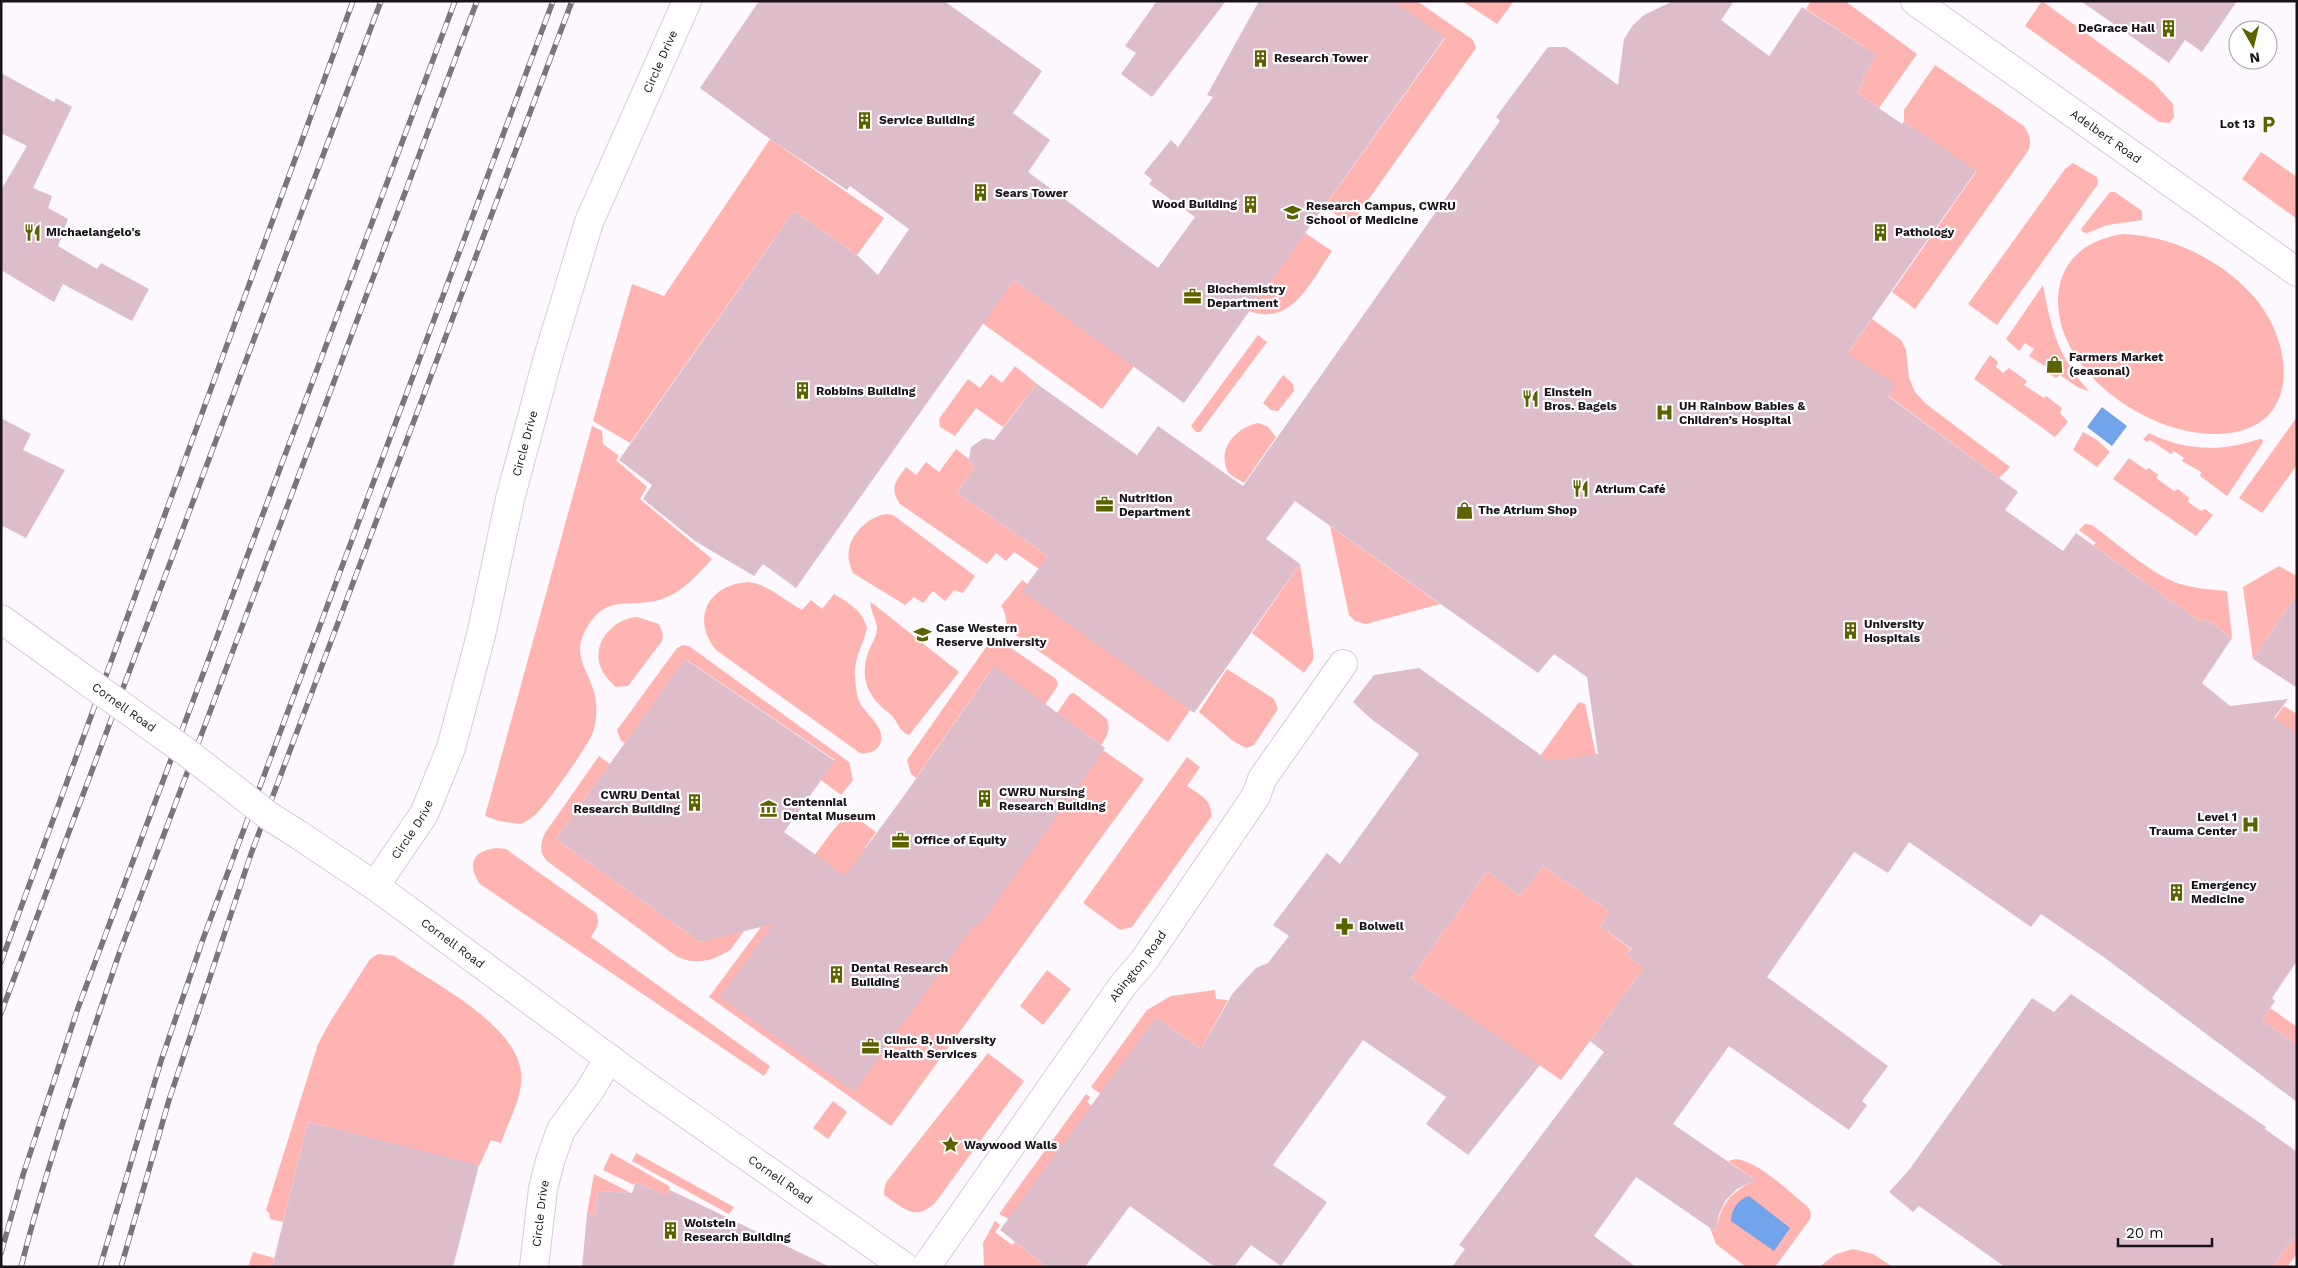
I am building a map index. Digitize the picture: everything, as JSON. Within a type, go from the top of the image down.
[{"type":"street","name":"Circle Drive","points":[[375,886],[424,814],[451,748],[481,635],[518,471],[547,361],[589,222],[687,1]]},
{"type":"street","name":"Adelbert Road","points":[[1915,1],[2297,272]]},
{"type":"street","name":"Cornell Road","points":[[1,619],[185,751],[268,816],[375,886],[609,1058],[905,1267]]},
{"type":"street","name":"Abington Road","points":[[926,1267],[1123,985],[1143,962],[1256,796],[1262,778],[1343,664]]},
{"type":"street","name":"Circle Drive","points":[[534,1267],[543,1189],[561,1130],[590,1090],[609,1058]]},
{"type":"shaded area","points":[[1393,1],[1417,1],[1473,40],[1476,48],[1351,224],[1324,207],[1445,38]]},
{"type":"shaded area","points":[[1462,1],[1514,1],[1497,24]]},
{"type":"shaded area","points":[[1811,1],[1845,1],[1917,54],[1879,108],[1857,93],[1864,82],[1862,78],[1877,55],[1806,9]]},
{"type":"shaded area","points":[[2042,1],[2153,82],[2173,104],[2174,117],[2169,123],[2159,122],[2025,26]]},
{"type":"shaded area","points":[[1935,65],[2024,126],[2029,136],[2030,144],[2028,151],[1915,309],[1892,292],[1976,172],[1904,121],[1904,110]]},
{"type":"shaded area","points":[[770,139],[884,218],[857,255],[794,211],[630,443],[593,421],[632,284],[664,296]]},
{"type":"shaded area","points":[[2261,152],[2297,177],[2297,219],[2242,179]]},
{"type":"shaded area","points":[[2073,163],[2097,177],[2098,184],[1997,325],[1968,304],[2065,169]]},
{"type":"shaded area","points":[[2110,192],[2115,192],[2142,211],[2142,220],[2107,225],[2087,233],[2083,232],[2081,229]]},
{"type":"shaded area","points":[[1305,233],[1332,251],[1308,287],[1289,307],[1277,313],[1264,314],[1249,311]]},
{"type":"shaded area","points":[[2123,234],[2161,240],[2179,245],[2196,253],[2228,273],[2256,299],[2270,320],[2279,342],[2283,365],[2283,386],[2276,405],[2263,420],[2244,430],[2217,434],[2178,429],[2139,413],[2121,402],[2090,375],[2078,360],[2067,340],[2060,319],[2058,299],[2061,281],[2069,264],[2081,250],[2099,240]]},
{"type":"shaded area","points":[[1014,280],[1134,366],[1102,409],[982,323]]},
{"type":"shaded area","points":[[2043,285],[2057,342],[2070,366],[2089,391],[2079,388],[2060,375],[2056,378],[2046,372],[2048,368],[2029,356],[2034,349],[2025,343],[2019,351],[2006,339]]},
{"type":"shaded area","points":[[1872,319],[1901,340],[1906,350],[1909,378],[1915,392],[1926,404],[2010,467],[1999,478],[1842,361]]},
{"type":"shaded area","points":[[1258,335],[1267,342],[1200,432],[1196,432],[1191,426]]},
{"type":"shaded area","points":[[1990,355],[1998,362],[1996,367],[2003,373],[2009,368],[2027,381],[2024,385],[2044,398],[2046,396],[2062,408],[2060,413],[2068,422],[2055,437],[1974,379]]},
{"type":"shaded area","points":[[1015,366],[1037,384],[1003,427],[976,408],[955,436],[940,427],[939,419],[968,379],[980,388],[991,374],[1002,383]]},
{"type":"shaded area","points":[[1283,375],[1293,384],[1294,391],[1278,411],[1271,410],[1263,403]]},
{"type":"shaded area","points":[[2297,417],[2297,465],[2262,513],[2239,498]]},
{"type":"shaded area","points":[[1258,423],[1267,426],[1276,437],[1244,483],[1228,472],[1225,455],[1227,447],[1236,434],[1250,425]]},
{"type":"shaded area","points":[[592,426],[602,431],[603,444],[619,456],[616,460],[647,487],[640,499],[712,559],[690,582],[670,596],[650,602],[610,606],[601,611],[592,620],[584,633],[580,651],[596,702],[595,725],[590,739],[550,798],[535,815],[521,824],[499,821],[485,816]]},
{"type":"shaded area","points":[[2083,432],[2097,440],[2110,452],[2097,467],[2073,450]]},
{"type":"shaded area","points":[[2149,433],[2176,443],[2204,448],[2232,446],[2259,439],[2262,439],[2263,442],[2227,496],[2200,476],[2201,472],[2182,461],[2184,458],[2174,451],[2171,454],[2150,440],[2147,442],[2143,439]]},
{"type":"shaded area","points":[[956,449],[969,459],[974,468],[957,493],[1048,556],[1039,569],[1014,552],[1006,561],[996,553],[987,564],[900,504],[894,489],[906,467],[916,475],[926,462],[939,472]]},
{"type":"shaded area","points":[[2129,458],[2146,470],[2149,468],[2158,475],[2156,478],[2174,491],[2178,489],[2189,498],[2188,502],[2201,511],[2205,509],[2213,515],[2196,536],[2113,479]]},
{"type":"shaded area","points":[[887,514],[893,515],[975,576],[963,593],[954,590],[945,601],[933,591],[923,603],[914,597],[905,605],[853,573],[848,553],[854,537],[868,521]]},
{"type":"shaded area","points":[[2085,524],[2092,525],[2147,566],[2170,580],[2191,587],[2227,591],[2232,638],[2206,619],[2202,623],[2093,545],[2096,543],[2079,530]]},
{"type":"shaded area","points":[[1330,526],[1440,604],[1366,624],[1355,621],[1349,615]]},
{"type":"shaded area","points":[[1300,564],[1313,651],[1313,660],[1304,673],[1252,633]]},
{"type":"shaded area","points":[[2279,566],[2297,576],[2297,594],[2253,659],[2243,587]]},
{"type":"shaded area","points":[[1022,580],[1190,710],[1168,742],[1009,630],[1001,606]]},
{"type":"shaded area","points":[[749,582],[763,586],[802,610],[811,600],[822,609],[834,594],[850,604],[862,616],[867,628],[855,664],[856,689],[862,706],[881,732],[880,744],[874,751],[860,753],[716,650],[708,638],[705,626],[704,615],[708,605],[714,596],[723,589],[735,584]]},
{"type":"shaded area","points":[[871,602],[959,672],[909,735],[902,731],[892,716],[876,701],[865,679],[865,662],[877,628]]},
{"type":"shaded area","points":[[637,617],[659,624],[663,634],[662,641],[628,686],[616,687],[606,676],[600,665],[600,646],[610,629],[627,619]]},
{"type":"shaded area","points":[[1001,641],[1056,679],[1058,685],[1045,705],[991,670],[916,778],[911,774],[907,760],[989,643]]},
{"type":"shaded area","points":[[683,645],[689,646],[849,762],[853,780],[841,795],[821,780],[835,760],[687,660],[683,662],[625,743],[621,741],[617,730],[677,648]]},
{"type":"shaded area","points":[[1227,669],[1274,699],[1278,709],[1254,745],[1246,748],[1233,741],[1199,712]]},
{"type":"shaded area","points":[[1074,693],[1107,719],[1108,732],[1101,745],[1057,713],[1070,694]]},
{"type":"shaded area","points":[[1579,702],[1585,704],[1596,755],[1535,763]]},
{"type":"shaded area","points":[[2284,706],[2297,714],[2297,733],[2256,719],[2275,718]]},
{"type":"shaded area","points":[[1103,750],[1144,779],[891,1126],[709,997],[834,829],[848,814],[853,815],[876,832],[865,848],[974,926],[978,926]]},
{"type":"shaded area","points":[[599,756],[610,764],[556,839],[700,942],[704,941],[781,836],[795,860],[731,949],[718,957],[704,961],[690,961],[676,956],[544,858],[541,848],[545,833]]},
{"type":"shaded area","points":[[1187,757],[1200,767],[1187,786],[1208,802],[1211,817],[1132,927],[1120,930],[1083,903]]},
{"type":"shaded area","points":[[496,848],[506,849],[596,913],[598,923],[591,937],[770,1066],[764,1076],[480,884],[474,871],[474,860],[482,852]]},
{"type":"shaded area","points":[[1543,866],[1611,912],[1600,926],[1631,949],[1625,954],[1644,968],[1561,1080],[1411,978],[1487,871],[1520,896]]},
{"type":"shaded area","points":[[378,954],[394,956],[457,996],[496,1028],[510,1046],[519,1064],[521,1084],[501,1143],[491,1140],[479,1166],[308,1122],[283,1222],[270,1219],[269,1213],[266,1210],[318,1044],[370,959]]},
{"type":"shaded area","points":[[1047,970],[1071,989],[1043,1025],[1020,1006]]},
{"type":"shaded area","points":[[1215,990],[1216,999],[1228,1000],[1201,1049],[1156,1017],[1101,1094],[1091,1087],[1147,1010],[1171,996]]},
{"type":"shaded area","points":[[2270,1008],[2297,1027],[2297,1045],[2262,1020]]},
{"type":"shaded area","points":[[988,1053],[1024,1081],[935,1203],[921,1212],[909,1211],[903,1208],[884,1195],[887,1181]]},
{"type":"shaded area","points":[[1086,1094],[1090,1097],[1087,1102],[1092,1106],[1009,1219],[999,1214]]},
{"type":"shaded area","points":[[833,1101],[847,1112],[828,1139],[813,1128]]},
{"type":"shaded area","points":[[611,1153],[669,1186],[670,1190],[667,1196],[636,1182],[634,1185],[603,1170]]},
{"type":"shaded area","points":[[636,1153],[734,1207],[729,1214],[632,1161]]},
{"type":"shaded area","points":[[1736,1159],[1745,1161],[1764,1171],[1807,1206],[1811,1212],[1810,1219],[1775,1267],[1746,1267],[1716,1244],[1710,1228],[1716,1232],[1724,1206],[1728,1200],[1755,1180],[1728,1161]]},
{"type":"shaded area","points":[[594,1174],[631,1193],[598,1191],[595,1215],[587,1214]]},
{"type":"shaded area","points":[[995,1221],[1000,1225],[995,1232],[1012,1245],[1015,1242],[1047,1267],[984,1267],[983,1243]]},
{"type":"shaded area","points":[[2297,1233],[2297,1254],[2287,1267],[2272,1267]]},
{"type":"shaded area","points":[[1853,1249],[1873,1254],[1893,1267],[1819,1267],[1836,1254]]},
{"type":"shaded area","points":[[253,1252],[274,1258],[272,1267],[248,1267]]},
{"type":"water","points":[[2102,407],[2127,426],[2112,446],[2087,427]]},
{"type":"water","points":[[1749,1196],[1790,1228],[1774,1251],[1731,1221],[1732,1213],[1736,1206],[1745,1197]]},
{"type":"building","points":[[759,1],[944,1],[1042,71],[1013,113],[1050,140],[1028,172],[1158,268],[1195,217],[1149,184],[1152,180],[1144,173],[1171,140],[1178,147],[1213,97],[1207,95],[1259,1],[1393,1],[1445,37],[1184,403],[1014,280],[796,588],[763,564],[754,576],[695,541],[643,499],[652,485],[619,460],[794,211],[857,255],[878,275],[909,229],[850,186],[847,190],[770,139],[700,88]]},
{"type":"building","points":[[1157,1],[1226,1],[1152,97],[1121,74],[1136,53],[1125,46]]},
{"type":"building","name":"University Hospitals","points":[[1673,1],[1734,1],[1721,20],[1769,56],[1802,7],[1877,55],[1862,78],[1864,82],[1857,93],[1902,124],[1904,121],[1976,171],[1847,354],[1896,384],[1888,396],[2018,492],[2005,510],[2063,551],[2076,533],[2202,623],[2206,619],[2232,638],[2202,683],[2230,706],[2288,699],[2274,718],[2297,733],[2297,961],[2272,998],[2275,1001],[2262,1020],[2297,1045],[2297,1102],[2105,958],[2041,914],[2031,927],[1909,842],[1888,873],[1854,852],[1767,977],[1888,1066],[1862,1101],[1867,1105],[1849,1130],[1729,1046],[1673,1124],[1755,1180],[1737,1189],[1726,1200],[1719,1214],[1716,1232],[1636,1177],[1594,1236],[1636,1267],[1452,1267],[1465,1249],[1459,1245],[1604,1052],[1590,1041],[1644,968],[1625,954],[1632,949],[1600,926],[1611,912],[1543,866],[1520,896],[1487,871],[1411,978],[1540,1065],[1468,1155],[1426,1124],[1446,1097],[1363,1040],[1273,1165],[1327,1202],[1281,1266],[1251,1245],[1234,1267],[1215,1267],[1130,1206],[1085,1267],[1047,1267],[1000,1230],[1156,1017],[1201,1049],[1233,993],[1256,968],[1268,963],[1289,936],[1273,925],[1327,853],[1340,864],[1419,754],[1370,718],[1353,702],[1374,675],[1419,668],[1549,761],[1598,754],[1587,677],[1554,654],[1538,673],[1295,501],[1266,539],[1300,564],[1194,713],[1022,591],[1048,556],[957,493],[974,468],[969,459],[971,447],[984,438],[994,440],[1037,384],[1137,455],[1158,426],[1243,486],[1500,121],[1496,117],[1548,47],[1566,47],[1618,85],[1624,39],[1633,25],[1644,15]]},
{"type":"building","name":"DeGrace Hall","points":[[2081,1],[2237,1],[2202,52],[2185,40],[2169,63]]},
{"type":"building","points":[[1,73],[54,102],[56,98],[72,107],[33,188],[52,196],[48,208],[68,219],[58,246],[97,269],[101,263],[149,289],[132,321],[63,284],[54,302],[1,270],[1,190],[27,146],[1,133]]},
{"type":"building","points":[[1,418],[31,434],[23,450],[65,470],[26,538],[1,525]]},
{"type":"building","points":[[2297,594],[2297,688],[2253,659]]},
{"type":"building","points":[[685,659],[835,761],[784,832],[845,876],[906,793],[994,666],[1105,748],[979,926],[973,926],[854,1092],[720,997],[773,924],[700,942],[556,839]]},
{"type":"building","points":[[2071,994],[2266,1127],[2265,1129],[2297,1152],[2297,1233],[2272,1267],[2005,1267],[1919,1206],[1913,1212],[1889,1192],[1909,1170],[2032,998],[2054,1012]]},
{"type":"building","points":[[308,1122],[479,1165],[453,1267],[272,1267]]},
{"type":"building","name":"Wolstein Research Building","points":[[636,1182],[667,1196],[670,1190],[830,1267],[582,1267],[587,1214],[595,1215],[598,1191],[632,1193]]},
{"type":"railway","points":[[1,962],[353,1]]},
{"type":"railway","points":[[1,1013],[381,1]]},
{"type":"railway","points":[[1,1253],[23,1175],[78,1008],[455,1]]},
{"type":"railway","points":[[21,1267],[55,1149],[119,954],[477,1]]},
{"type":"railway","points":[[100,1267],[161,1061],[203,939],[553,1]]},
{"type":"railway","points":[[121,1267],[169,1100],[251,854],[572,1]]},
{"type":"place","name":"DeGrace Hall","points":[[2169,28]]},
{"type":"place","name":"Research Tower","points":[[1260,58]]},
{"type":"place","name":"Service Building","points":[[865,120]]},
{"type":"place","name":"Lot 13","points":[[2269,124]]},
{"type":"place","name":"Sears Tower","points":[[981,193]]},
{"type":"place","name":"Wood Building","points":[[1251,204]]},
{"type":"place","name":"Research Campus, CWRU School of Medicine","points":[[1292,213]]},
{"type":"place","name":"Michaelangelo's","points":[[32,232]]},
{"type":"place","name":"Pathology","points":[[1881,232]]},
{"type":"place","name":"Biochemistry Department","points":[[1193,296]]},
{"type":"place","name":"Farmers Market (seasonal)","points":[[2055,364]]},
{"type":"place","name":"Robbins Building","points":[[802,391]]},
{"type":"place","name":"Einstein Bros. Bagels","points":[[1530,399]]},
{"type":"place","name":"UH Rainbow Babies & Children’s Hospital","points":[[1665,413]]},
{"type":"place","name":"Atrium Café","points":[[1581,489]]},
{"type":"place","name":"Nutrition Department","points":[[1105,505]]},
{"type":"place","name":"The Atrium Shop","points":[[1464,510]]},
{"type":"place","name":"University Hospitals","points":[[1850,631]]},
{"type":"place","name":"Case Western Reserve University","points":[[922,635]]},
{"type":"place","name":"CWRU Nursing Research Building","points":[[985,799]]},
{"type":"place","name":"CWRU Dental Research Building","points":[[694,802]]},
{"type":"place","name":"Centennial Dental Museum","points":[[769,809]]},
{"type":"place","name":"Level 1 Trauma Center","points":[[2251,824]]},
{"type":"place","name":"Office of Equity","points":[[900,840]]},
{"type":"place","name":"Emergency Medicine","points":[[2177,892]]},
{"type":"place","name":"Bolwell","points":[[1345,926]]},
{"type":"place","name":"Dental Research Building","points":[[837,975]]},
{"type":"place","name":"Clinic B, University Health Services","points":[[870,1047]]},
{"type":"place","name":"Waywood Walls","points":[[950,1145]]},
{"type":"place","name":"Wolstein Research Building","points":[[670,1230]]}]
